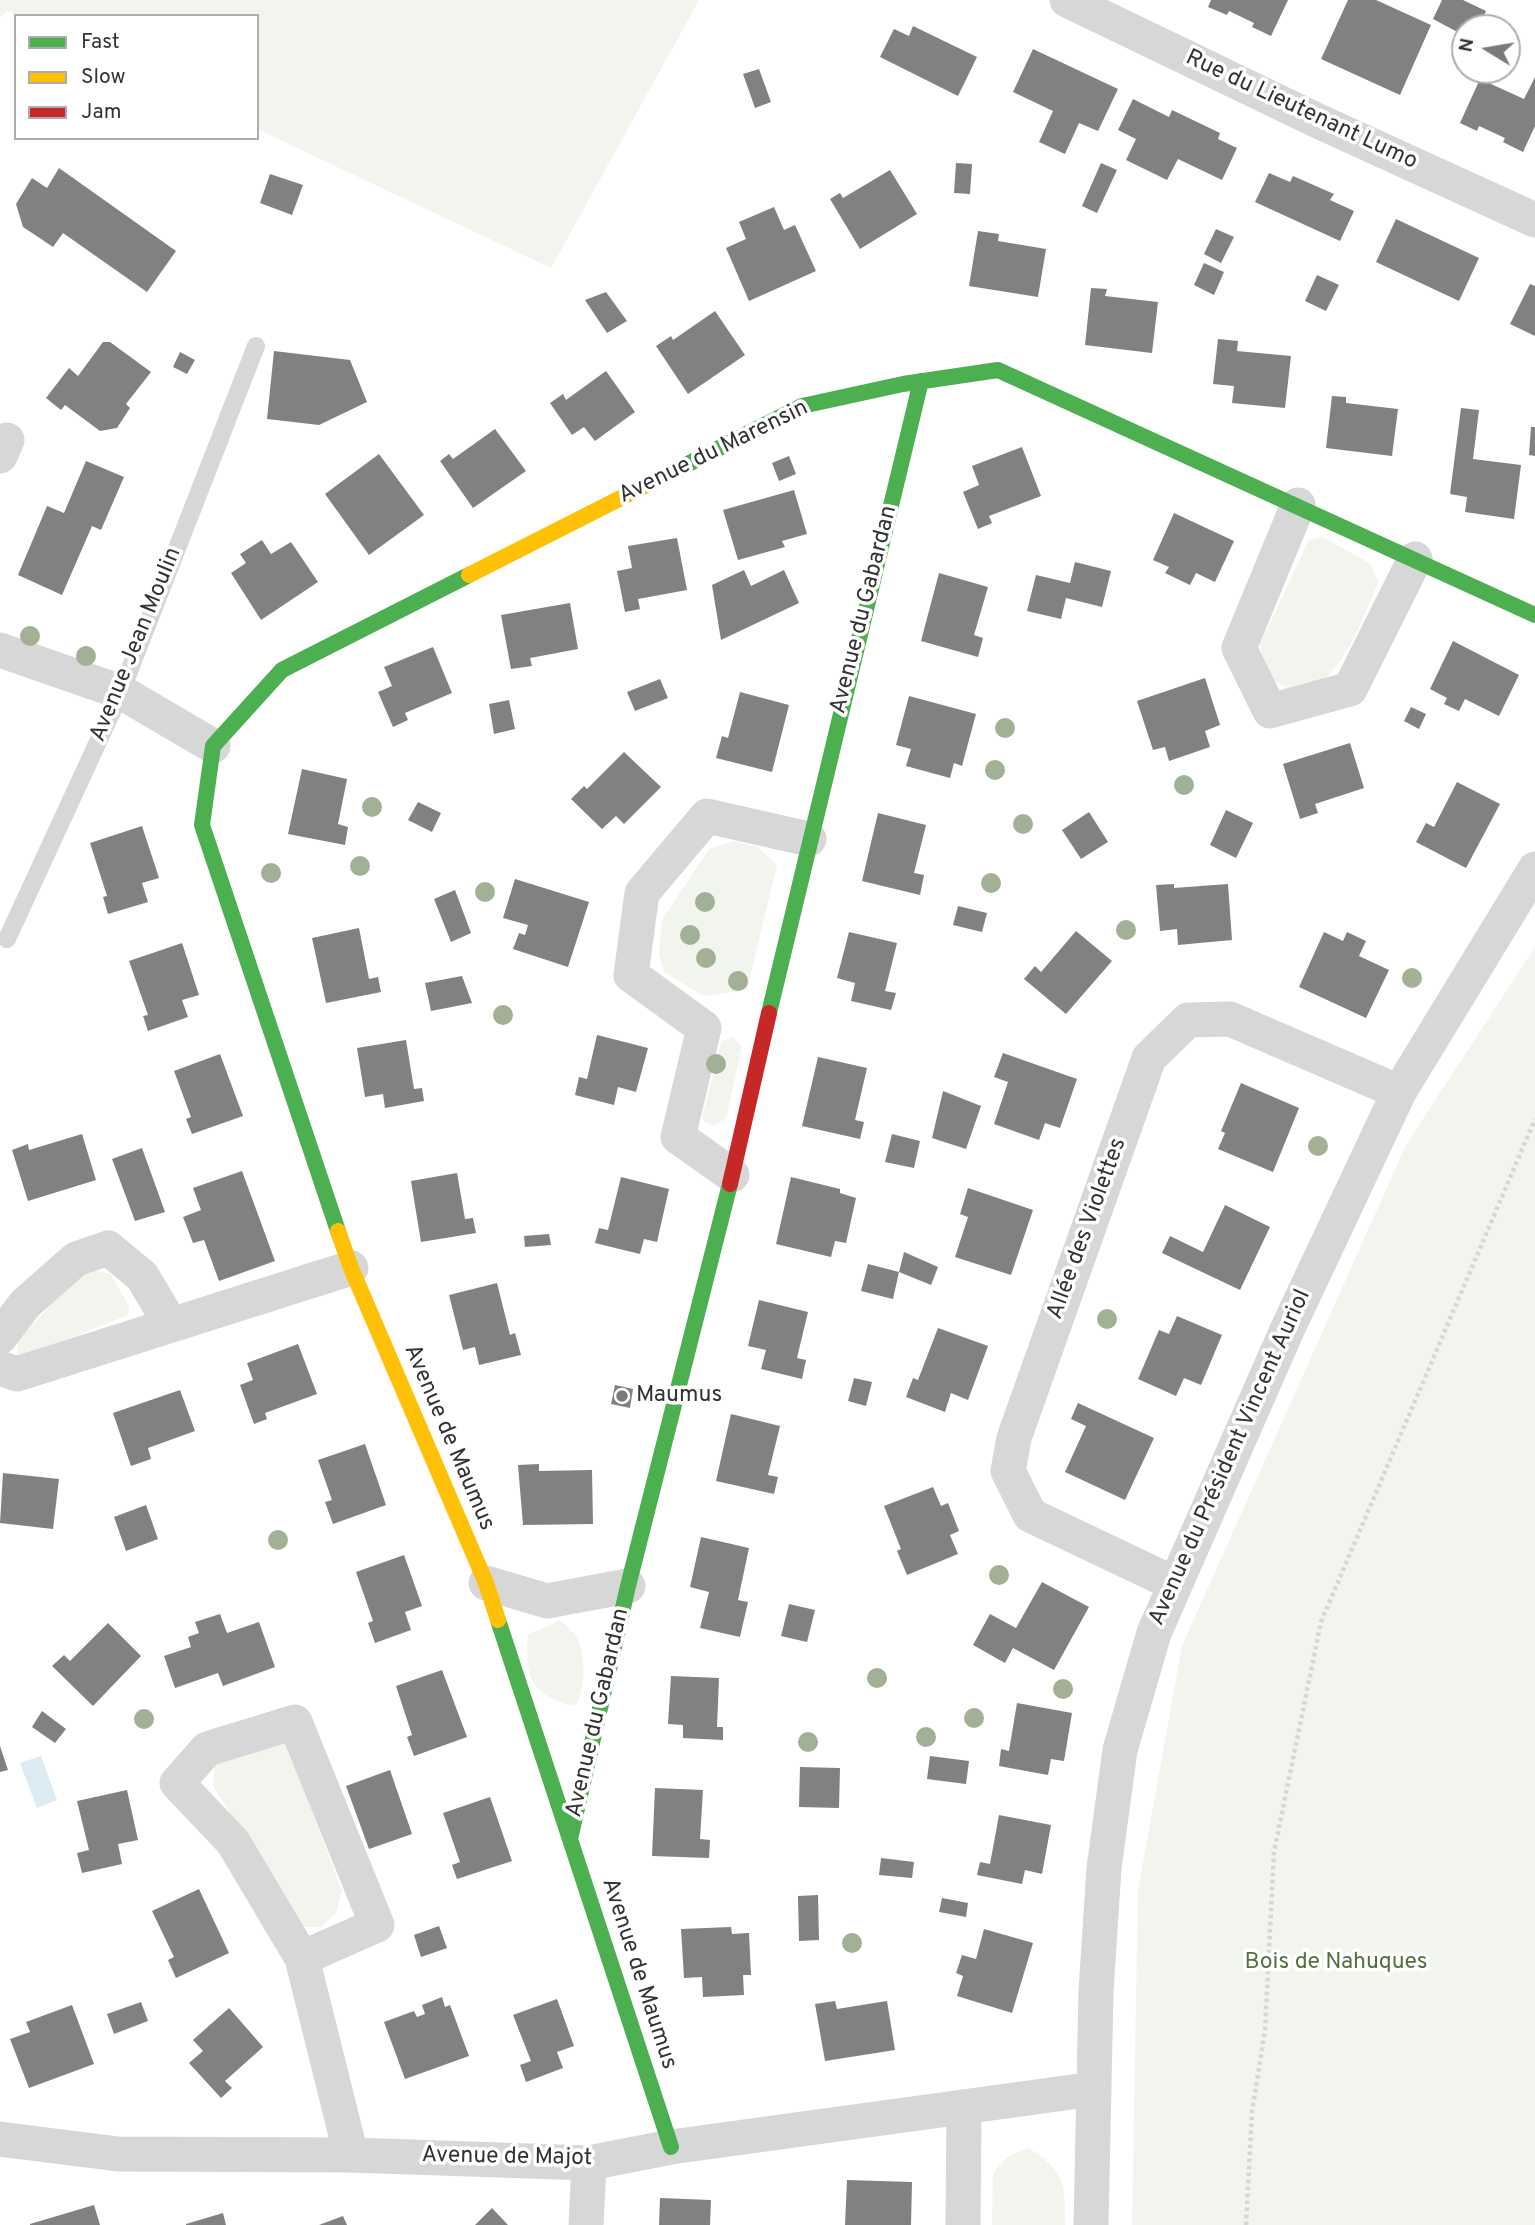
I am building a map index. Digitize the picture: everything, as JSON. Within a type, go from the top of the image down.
[{"type":"street","name":"Rue du Lieutenant Lumo","points":[[1067,0],[1318,121],[1535,220]]},
{"type":"street","name":"Avenue du Marensin","points":[[213,746],[282,670],[802,406],[920,381],[998,370],[1535,615]]},
{"type":"street","name":"Avenue du Gabardan","points":[[570,1841],[628,1586],[732,1175],[809,839],[920,381]]},
{"type":"street","points":[[1298,505],[1239,648],[1270,712],[1350,689],[1415,559]]},
{"type":"street","points":[[0,650],[121,692],[213,746]]},
{"type":"street","name":"Avenue de Maumus","points":[[213,746],[202,825],[351,1268],[486,1583],[671,2147]]},
{"type":"street","points":[[732,1175],[678,1137],[704,1028],[631,975],[642,893],[707,816],[809,839]]},
{"type":"street","name":"Avenue du Président Vincent Auriol","points":[[1091,2225],[1104,1868],[1120,1750],[1154,1633],[1173,1583],[1399,1092],[1535,869]]},
{"type":"street","name":"Allée des Violettes","points":[[1173,1583],[1030,1515],[1008,1471],[1014,1438],[1149,1058],[1188,1020],[1230,1019],[1399,1092]]},
{"type":"street","points":[[0,1338],[25,1304],[76,1259],[108,1248],[142,1276],[171,1325]]},
{"type":"street","points":[[0,1368],[17,1374],[351,1268]]},
{"type":"street","name":"Avenue du Gabardan","points":[[486,1583],[547,1601],[628,1586]]},
{"type":"street","points":[[302,1958],[377,1925],[295,1722],[207,1749],[177,1783],[233,1842],[302,1958],[351,2155]]},
{"type":"street","name":"Avenue de Majot","points":[[0,2139],[118,2154],[351,2155],[589,2162],[671,2147],[1094,2090]]},
{"type":"street","points":[[963,2225],[964,2108]]},
{"type":"street","points":[[586,2225],[589,2162]]},
{"type":"lane","name":"Avenue Jean Moulin","points":[[7,939],[121,692],[256,346]]},
{"type":"path","points":[[1246,2225],[1252,2112],[1265,2029],[1274,1852],[1321,1622],[1535,1119]]},
{"type":"green space","points":[[0,0],[699,0],[551,268],[259,130],[259,14],[14,14],[7,11],[0,17]]},
{"type":"green space","points":[[1323,537],[1371,564],[1378,583],[1351,644],[1338,664],[1324,680],[1307,688],[1288,688],[1266,675],[1260,644],[1309,540]]},
{"type":"green space","points":[[734,841],[757,847],[777,865],[747,990],[704,996],[665,973],[659,955],[662,920],[709,849]]},
{"type":"green space","name":"Bois de Nahuques","points":[[1535,947],[1535,2225],[1132,2225],[1138,1890],[1182,1646],[1406,1145]]},
{"type":"green space","points":[[733,1037],[742,1047],[726,1118],[714,1126],[703,1121],[703,1114],[720,1046],[722,1041]]},
{"type":"green space","points":[[86,1267],[111,1275],[129,1306],[128,1315],[31,1354],[16,1357],[19,1339]]},
{"type":"green space","points":[[560,1620],[576,1636],[581,1649],[583,1682],[577,1704],[564,1704],[542,1693],[529,1671],[528,1635]]},
{"type":"green space","points":[[286,1742],[342,1891],[336,1913],[321,1927],[304,1927],[293,1917],[213,1785],[215,1762]]},
{"type":"green space","points":[[1029,2148],[1057,2172],[1061,2180],[1065,2199],[1065,2225],[992,2225],[993,2173],[1007,2157]]},
{"type":"shaded area","points":[[41,1756],[57,1800],[37,1808],[20,1763]]},
{"type":"building","points":[[1211,0],[1288,0],[1271,36],[1252,27],[1254,23],[1229,11],[1227,15],[1208,7]]},
{"type":"building","points":[[1348,0],[1376,0],[1431,25],[1400,95],[1321,59]]},
{"type":"building","points":[[1442,0],[1463,0],[1486,11],[1485,14],[1451,14],[1451,29],[1433,19]]},
{"type":"building","points":[[913,26],[977,57],[958,96],[880,57],[894,29],[909,36]]},
{"type":"building","points":[[1033,49],[1118,89],[1098,131],[1079,123],[1065,154],[1039,142],[1053,111],[1013,92]]},
{"type":"building","points":[[759,69],[771,102],[755,108],[743,74]]},
{"type":"building","points":[[1535,77],[1535,126],[1523,152],[1503,142],[1505,138],[1479,126],[1477,131],[1460,123],[1478,84],[1491,84],[1524,99]]},
{"type":"building","points":[[1133,99],[1169,117],[1172,110],[1220,133],[1218,139],[1237,148],[1222,180],[1178,159],[1167,180],[1126,160],[1136,139],[1118,130]]},
{"type":"building","points":[[956,163],[972,164],[970,194],[954,193]]},
{"type":"building","points":[[1101,163],[1117,170],[1097,213],[1082,206]]},
{"type":"building","points":[[59,168],[176,251],[147,292],[63,233],[53,247],[23,227],[16,204],[32,178],[47,188]]},
{"type":"building","points":[[890,170],[917,214],[860,249],[830,199],[840,193],[843,198]]},
{"type":"building","points":[[1269,173],[1290,182],[1293,176],[1334,194],[1330,200],[1354,211],[1340,241],[1255,202]]},
{"type":"building","points":[[270,174],[303,185],[292,215],[260,203]]},
{"type":"building","points":[[774,207],[784,230],[795,225],[816,271],[749,301],[726,248],[746,239],[739,222]]},
{"type":"building","points":[[1396,219],[1479,258],[1459,301],[1376,262]]},
{"type":"building","points":[[1216,229],[1234,237],[1221,263],[1204,254]]},
{"type":"building","points":[[978,231],[999,234],[998,241],[1046,249],[1038,297],[969,286]]},
{"type":"building","points":[[1204,263],[1224,272],[1214,295],[1194,285]]},
{"type":"building","points":[[1317,275],[1339,285],[1326,311],[1305,301]]},
{"type":"building","points":[[1530,284],[1535,286],[1535,336],[1510,324]]},
{"type":"building","points":[[1091,288],[1107,289],[1105,296],[1158,302],[1152,353],[1085,345]]},
{"type":"building","points":[[606,292],[627,321],[607,333],[585,300]]},
{"type":"building","points":[[715,311],[745,355],[688,394],[656,346],[671,336],[673,340]]},
{"type":"building","points":[[1218,339],[1238,341],[1237,351],[1291,356],[1285,408],[1232,403],[1234,386],[1213,384]]},
{"type":"building","points":[[103,342],[110,342],[151,372],[126,404],[130,408],[117,428],[100,431],[65,405],[61,410],[46,398],[69,368],[78,376]]},
{"type":"building","points":[[274,351],[350,360],[367,402],[319,425],[267,419]]},
{"type":"building","points":[[180,352],[195,360],[187,374],[173,367]]},
{"type":"building","points":[[606,371],[635,412],[595,441],[584,427],[572,435],[550,403],[563,394],[566,400]]},
{"type":"building","points":[[1332,396],[1346,397],[1346,403],[1398,409],[1392,456],[1326,448]]},
{"type":"building","points":[[1461,408],[1479,410],[1473,459],[1521,465],[1514,519],[1465,512],[1467,497],[1450,494]]},
{"type":"building","points":[[1531,427],[1535,427],[1535,456],[1529,455]]},
{"type":"building","points":[[495,429],[526,471],[473,508],[440,461],[449,454],[453,459]]},
{"type":"building","points":[[1022,447],[1041,496],[989,516],[992,523],[978,529],[963,492],[979,485],[972,466]]},
{"type":"building","points":[[379,454],[424,515],[369,555],[325,494]]},
{"type":"building","points":[[789,456],[796,474],[779,481],[772,463]]},
{"type":"building","points":[[86,461],[124,477],[101,530],[92,526],[62,595],[18,575],[47,506],[64,513]]},
{"type":"building","points":[[794,490],[807,534],[782,541],[785,547],[738,560],[723,510]]},
{"type":"building","points":[[1174,513],[1234,541],[1215,582],[1196,573],[1190,585],[1165,573],[1169,567],[1153,560]]},
{"type":"building","points":[[677,538],[687,590],[638,599],[640,609],[625,612],[617,571],[632,568],[628,546]]},
{"type":"building","points":[[262,540],[271,554],[291,542],[318,582],[261,620],[231,573],[246,563],[240,554]]},
{"type":"building","points":[[1075,562],[1111,571],[1102,607],[1066,598],[1061,619],[1027,611],[1036,575],[1070,583]]},
{"type":"building","points":[[744,570],[751,586],[784,570],[799,603],[721,640],[712,585]]},
{"type":"building","points":[[939,573],[988,587],[974,635],[983,638],[978,657],[921,641]]},
{"type":"building","points":[[570,603],[578,649],[530,658],[532,666],[511,669],[501,615]]},
{"type":"building","points":[[1453,641],[1519,675],[1499,716],[1465,699],[1459,711],[1444,704],[1447,698],[1430,689]]},
{"type":"building","points":[[433,647],[452,693],[405,713],[408,720],[393,727],[378,692],[392,686],[384,667]]},
{"type":"building","points":[[1205,678],[1220,725],[1205,731],[1210,747],[1169,761],[1165,747],[1153,750],[1137,701]]},
{"type":"building","points":[[660,679],[668,698],[635,711],[627,692]]},
{"type":"building","points":[[740,692],[789,705],[772,772],[716,758],[722,736],[728,738]]},
{"type":"building","points":[[909,696],[976,714],[962,766],[954,763],[950,778],[906,766],[911,749],[896,745]]},
{"type":"building","points":[[509,700],[515,729],[494,734],[489,704]]},
{"type":"building","points":[[1411,707],[1426,714],[1419,729],[1404,721]]},
{"type":"building","points":[[1350,743],[1364,788],[1315,804],[1318,813],[1300,819],[1283,764]]},
{"type":"building","points":[[624,752],[661,787],[624,824],[616,816],[602,829],[571,799],[584,786],[587,789]]},
{"type":"building","points":[[302,769],[347,779],[338,824],[348,827],[345,845],[288,834]]},
{"type":"building","points":[[1457,782],[1500,804],[1466,868],[1416,842],[1426,823],[1434,827]]},
{"type":"building","points":[[418,802],[441,813],[432,832],[408,820]]},
{"type":"building","points":[[1226,810],[1253,823],[1236,858],[1210,845]]},
{"type":"building","points":[[1089,812],[1108,842],[1081,859],[1062,830]]},
{"type":"building","points":[[878,813],[926,825],[914,873],[924,875],[920,895],[862,881]]},
{"type":"building","points":[[142,826],[159,878],[142,883],[148,902],[108,914],[103,897],[107,896],[90,843]]},
{"type":"building","points":[[515,879],[589,902],[568,967],[513,949],[519,933],[525,935],[528,925],[503,918]]},
{"type":"building","points":[[1174,884],[1174,888],[1228,884],[1232,940],[1178,945],[1177,929],[1160,931],[1156,885]]},
{"type":"building","points":[[455,890],[471,933],[451,942],[434,899]]},
{"type":"building","points":[[958,906],[987,913],[982,932],[953,925]]},
{"type":"building","points":[[359,928],[369,979],[378,977],[381,992],[326,1003],[312,938]]},
{"type":"building","points":[[1076,931],[1112,961],[1066,1014],[1024,979],[1035,966],[1041,972]]},
{"type":"building","points":[[849,932],[897,943],[885,991],[896,993],[891,1010],[851,1001],[855,983],[837,978]]},
{"type":"building","points":[[1324,932],[1343,941],[1347,932],[1366,941],[1359,956],[1389,970],[1366,1018],[1299,987]]},
{"type":"building","points":[[182,943],[199,995],[182,1000],[188,1017],[148,1031],[143,1016],[148,1015],[129,961]]},
{"type":"building","points":[[462,976],[472,1003],[431,1011],[425,983]]},
{"type":"building","points":[[597,1035],[648,1048],[636,1092],[618,1087],[614,1105],[575,1095],[579,1077],[587,1079]]},
{"type":"building","points":[[406,1040],[414,1089],[422,1088],[424,1101],[385,1108],[383,1094],[365,1097],[357,1048]]},
{"type":"building","points":[[1003,1053],[1077,1079],[1060,1128],[1045,1123],[1039,1140],[994,1124],[1008,1082],[994,1077]]},
{"type":"building","points":[[220,1054],[243,1116],[192,1134],[186,1119],[191,1117],[174,1071]]},
{"type":"building","points":[[818,1057],[867,1068],[855,1120],[864,1122],[860,1139],[802,1126]]},
{"type":"building","points":[[1241,1083],[1299,1108],[1273,1172],[1218,1149],[1225,1133],[1221,1131]]},
{"type":"building","points":[[943,1091],[981,1106],[966,1149],[932,1138]]},
{"type":"building","points":[[82,1134],[96,1180],[28,1201],[12,1150],[28,1144],[29,1150]]},
{"type":"building","points":[[892,1134],[920,1141],[914,1168],[885,1162]]},
{"type":"building","points":[[142,1148],[165,1212],[135,1221],[112,1159]]},
{"type":"building","points":[[242,1171],[275,1261],[219,1281],[204,1240],[193,1243],[183,1217],[201,1210],[193,1188]]},
{"type":"building","points":[[457,1173],[465,1219],[473,1218],[476,1233],[421,1242],[411,1181]]},
{"type":"building","points":[[621,1177],[669,1189],[657,1242],[644,1239],[640,1254],[595,1243],[599,1228],[608,1230]]},
{"type":"building","points":[[791,1177],[840,1189],[840,1193],[856,1198],[846,1243],[835,1241],[831,1257],[776,1244]]},
{"type":"building","points":[[968,1188],[1033,1210],[1011,1275],[955,1257],[968,1217],[960,1214]]},
{"type":"building","points":[[1225,1205],[1270,1227],[1240,1290],[1162,1253],[1170,1236],[1203,1252]]},
{"type":"building","points":[[549,1234],[551,1245],[525,1247],[524,1236]]},
{"type":"building","points":[[904,1252],[938,1267],[931,1285],[899,1272]]},
{"type":"building","points":[[868,1264],[899,1272],[893,1299],[861,1291]]},
{"type":"building","points":[[497,1283],[510,1335],[515,1333],[521,1355],[479,1365],[475,1347],[463,1350],[449,1295]]},
{"type":"building","points":[[759,1300],[808,1312],[797,1358],[806,1360],[802,1379],[761,1369],[766,1350],[748,1346]]},
{"type":"building","points":[[1177,1316],[1222,1335],[1201,1385],[1184,1378],[1176,1396],[1138,1379],[1159,1330],[1169,1334]]},
{"type":"building","points":[[938,1328],[988,1346],[968,1400],[951,1393],[945,1412],[906,1397],[913,1378],[918,1380]]},
{"type":"building","points":[[298,1344],[317,1394],[265,1413],[267,1419],[254,1424],[240,1385],[253,1380],[247,1363]]},
{"type":"building","points":[[854,1378],[872,1382],[866,1406],[848,1401]]},
{"type":"building","name":"Maumus","points":[[615,1385],[633,1389],[630,1408],[611,1404]]},
{"type":"building","points":[[180,1390],[195,1431],[148,1448],[151,1459],[131,1466],[113,1413]]},
{"type":"building","points":[[1078,1403],[1154,1438],[1125,1500],[1065,1472],[1086,1426],[1071,1419]]},
{"type":"building","points":[[731,1414],[780,1426],[768,1475],[778,1477],[774,1494],[716,1481]]},
{"type":"building","points":[[365,1444],[386,1505],[333,1524],[325,1502],[332,1500],[318,1460]]},
{"type":"building","points":[[539,1464],[539,1471],[592,1470],[593,1524],[523,1525],[518,1465]]},
{"type":"building","points":[[3,1473],[59,1479],[53,1529],[0,1523]]},
{"type":"building","points":[[933,1487],[941,1506],[948,1503],[959,1531],[950,1535],[958,1554],[907,1575],[897,1551],[901,1549],[884,1506]]},
{"type":"building","points":[[146,1505],[158,1539],[126,1551],[114,1517]]},
{"type":"building","points":[[701,1537],[749,1548],[738,1600],[748,1602],[740,1637],[700,1628],[709,1592],[690,1587]]},
{"type":"building","points":[[404,1555],[422,1606],[405,1612],[411,1630],[375,1643],[368,1623],[373,1621],[356,1572]]},
{"type":"building","points":[[1042,1582],[1089,1607],[1054,1670],[1013,1648],[1005,1663],[973,1645],[990,1614],[1016,1628]]},
{"type":"building","points":[[789,1604],[815,1610],[807,1642],[781,1636]]},
{"type":"building","points":[[220,1614],[227,1633],[259,1622],[275,1667],[223,1686],[218,1673],[175,1688],[164,1656],[191,1647],[188,1637],[199,1633],[195,1622]]},
{"type":"building","points":[[108,1623],[141,1656],[93,1706],[52,1666],[64,1655],[70,1661]]},
{"type":"building","points":[[442,1670],[467,1737],[414,1756],[407,1737],[412,1735],[396,1686]]},
{"type":"building","points":[[671,1676],[719,1678],[717,1727],[723,1727],[723,1740],[683,1738],[683,1725],[668,1724]]},
{"type":"building","points":[[1017,1703],[1072,1713],[1064,1761],[1051,1759],[1048,1775],[999,1766],[1001,1749],[1009,1751]]},
{"type":"building","points":[[42,1711],[66,1729],[55,1743],[32,1727]]},
{"type":"building","points":[[0,1746],[8,1770],[0,1772]]},
{"type":"building","points":[[930,1756],[969,1761],[966,1784],[927,1779]]},
{"type":"building","points":[[800,1767],[840,1768],[839,1808],[799,1807]]},
{"type":"building","points":[[390,1770],[412,1834],[369,1849],[346,1786]]},
{"type":"building","points":[[655,1788],[703,1790],[700,1839],[710,1840],[709,1858],[652,1856]]},
{"type":"building","points":[[127,1790],[138,1840],[118,1844],[122,1864],[82,1873],[77,1853],[89,1850],[77,1801]]},
{"type":"building","points":[[490,1797],[512,1861],[457,1879],[452,1865],[460,1862],[443,1813]]},
{"type":"building","points":[[999,1815],[1051,1825],[1042,1874],[1025,1870],[1022,1884],[977,1875],[980,1862],[990,1864]]},
{"type":"building","points":[[881,1858],[914,1862],[912,1878],[879,1875]]},
{"type":"building","points":[[199,1889],[229,1953],[176,1978],[168,1960],[174,1957],[152,1911]]},
{"type":"building","points":[[818,1895],[819,1940],[799,1941],[798,1896]]},
{"type":"building","points":[[942,1898],[968,1903],[966,1917],[939,1912]]},
{"type":"building","points":[[439,1926],[447,1948],[421,1957],[414,1935]]},
{"type":"building","points":[[731,1927],[732,1934],[749,1933],[751,1975],[743,1975],[744,1995],[703,1997],[702,1977],[684,1978],[681,1929]]},
{"type":"building","points":[[984,1929],[1033,1943],[1012,2013],[957,1996],[963,1976],[956,1973],[962,1955],[976,1959]]},
{"type":"building","points":[[442,1997],[445,2007],[450,2005],[469,2056],[405,2079],[384,2022],[414,2011],[417,2017],[425,2014],[422,2005]]},
{"type":"building","points":[[557,1999],[574,2046],[557,2052],[563,2068],[526,2082],[520,2065],[531,2061],[513,2015]]},
{"type":"building","points":[[835,2001],[837,2009],[887,2001],[895,2050],[825,2061],[815,2004]]},
{"type":"building","points":[[141,2002],[148,2021],[114,2034],[107,2014]]},
{"type":"building","points":[[72,2005],[94,2064],[29,2088],[10,2039],[30,2032],[26,2022]]},
{"type":"building","points":[[229,2008],[263,2047],[225,2081],[232,2088],[221,2098],[189,2063],[203,2051],[193,2040]]},
{"type":"building","points":[[847,2180],[912,2182],[911,2225],[845,2225]]},
{"type":"building","points":[[660,2198],[711,2200],[710,2225],[659,2225]]},
{"type":"building","points":[[94,2205],[100,2225],[30,2225],[30,2224]]},
{"type":"building","points":[[492,2208],[508,2225],[475,2225]]},
{"type":"building","points":[[223,2213],[226,2225],[186,2225],[186,2224]]},
{"type":"building","points":[[343,2216],[347,2225],[319,2225]]},
{"type":"traffic: fast","points":[[680,468],[802,406],[903,384],[998,370],[1535,615]]},
{"type":"traffic: fast","points":[[769,1013],[921,381]]},
{"type":"traffic: fast","points":[[338,1231],[202,825],[213,746],[282,670],[469,575]]},
{"type":"traffic: fast","points":[[570,1839],[628,1586],[730,1184]]},
{"type":"traffic: fast","points":[[498,1620],[671,2147]]},
{"type":"traffic: slow","points":[[469,575],[680,468]]},
{"type":"traffic: slow","points":[[338,1231],[351,1268],[486,1583],[498,1620]]},
{"type":"traffic: jam","points":[[730,1184],[769,1013]]},
{"type":"place","name":"Maumus","points":[[622,1396]]}]
